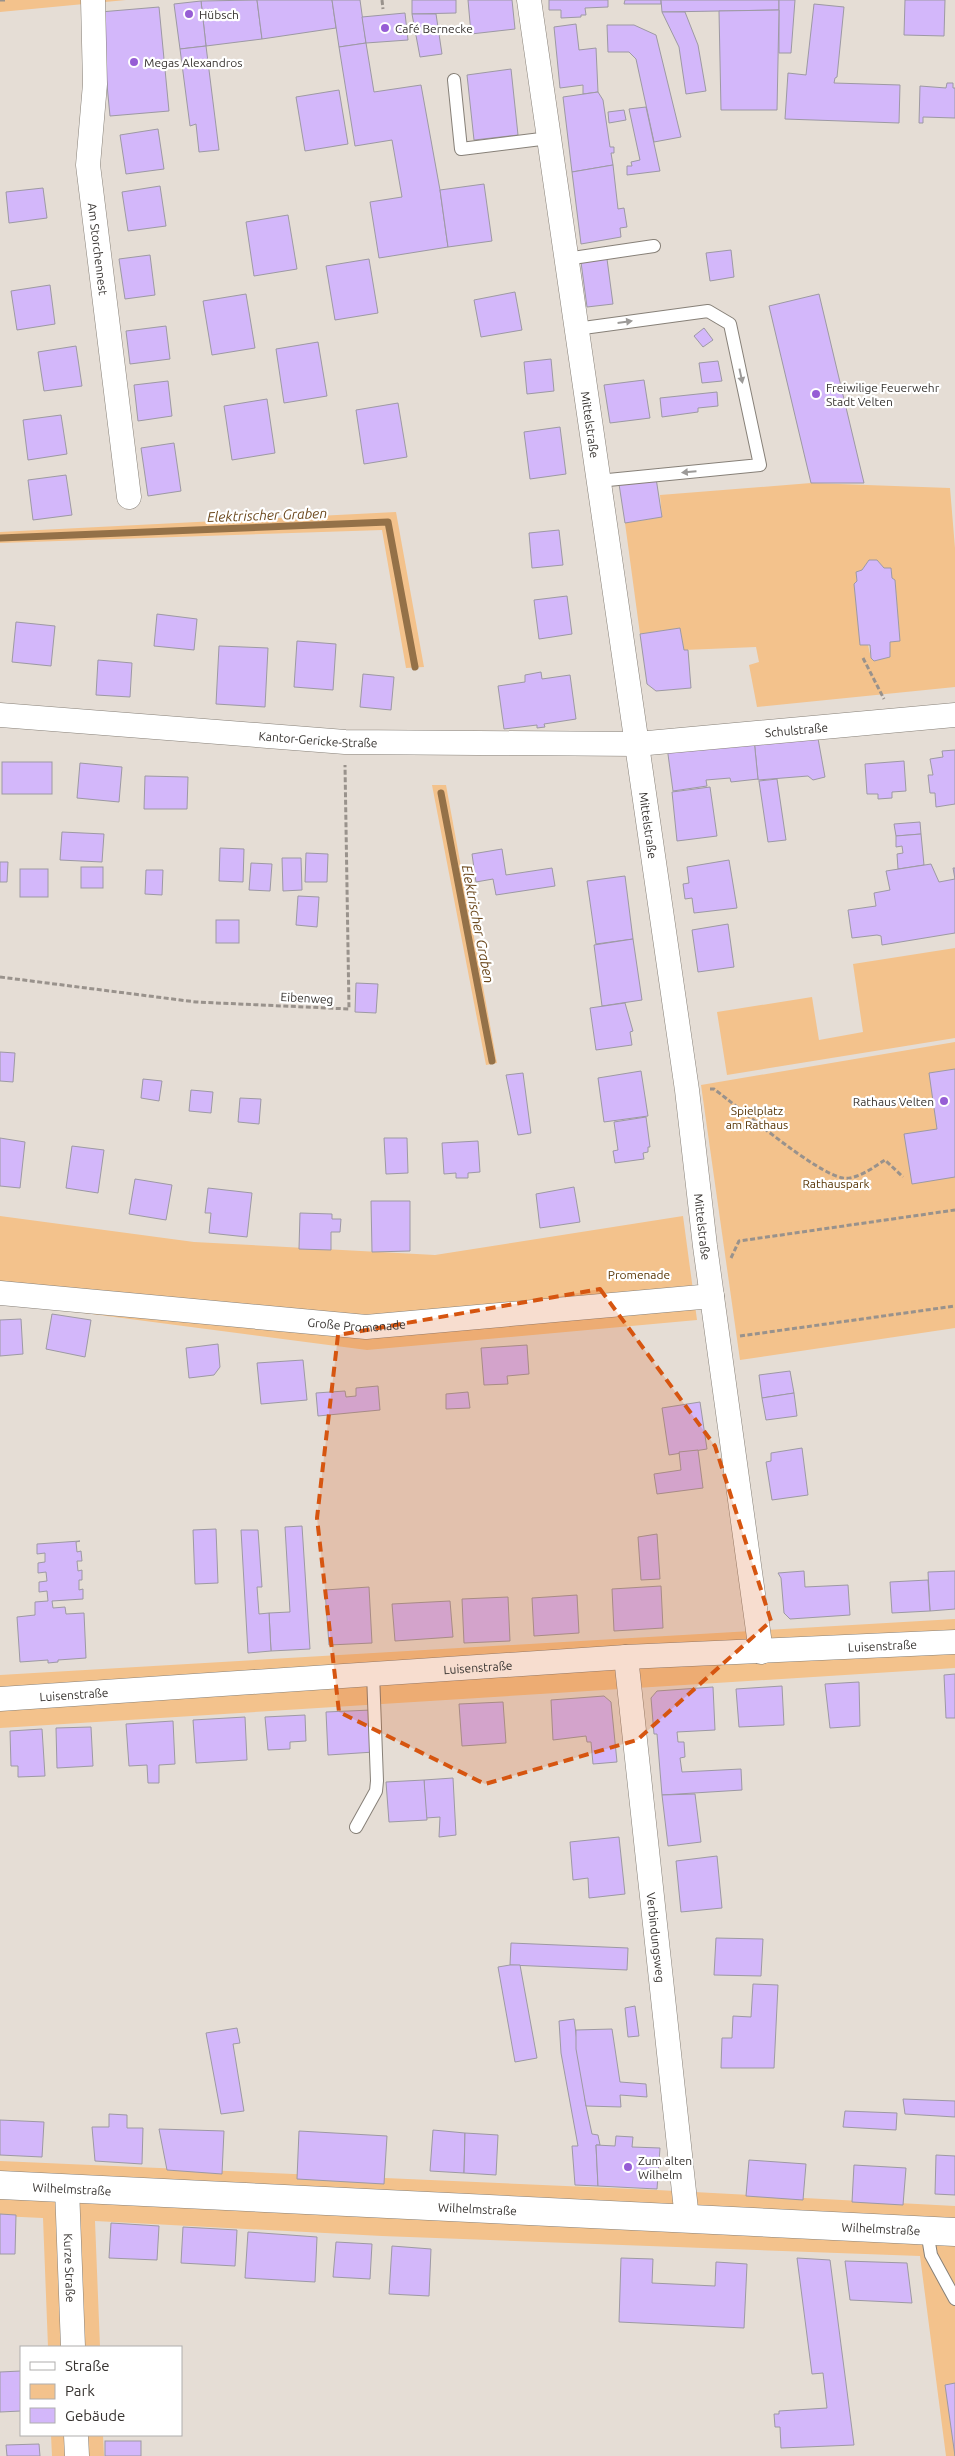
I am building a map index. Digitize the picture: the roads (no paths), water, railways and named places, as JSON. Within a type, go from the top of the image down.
[{"type":"street","name":"Am Storchennest","points":[[93,0],[95,84],[88,166],[129,497]]},
{"type":"street","name":"Mittelstraße","points":[[529,0],[687,1090],[712,1296],[761,1652]]},
{"type":"street","name":"Kantor-Gericke-Straße","points":[[0,715],[345,742],[636,744]]},
{"type":"street","name":"Schulstraße","points":[[636,744],[955,715]]},
{"type":"street","name":"Große Promenade","points":[[0,1293],[366,1327],[712,1296]]},
{"type":"street","name":"Luisenstraße","points":[[0,1699],[626,1656],[761,1652],[955,1642]]},
{"type":"street","name":"Verbindungsweg","points":[[626,1656],[686,2219]]},
{"type":"street","name":"Wilhelmstraße","points":[[0,2185],[955,2232]]},
{"type":"street","name":"Kurze Straße","points":[[67,2188],[73,2346]]},
{"type":"street","points":[[76,2436],[77,2456]]},
{"type":"lane","points":[[454,80],[461,149],[549,138]]},
{"type":"lane","points":[[566,259],[654,246]]},
{"type":"lane","points":[[576,329],[708,311],[730,324],[760,465],[598,480]]},
{"type":"lane","points":[[356,1827],[376,1791],[373,1674]]},
{"type":"lane","points":[[927,2230],[931,2255],[955,2299]]},
{"type":"waterway","name":"Elektrischer Graben","points":[[0,538],[388,522],[415,667]]},
{"type":"waterway","name":"Elektrischer Graben","points":[[441,793],[492,1061]]},
{"type":"place","name":"Hübsch","points":[[189,14]]},
{"type":"place","name":"Café Bernecke","points":[[385,28]]},
{"type":"place","name":"Megas Alexandros","points":[[134,62]]},
{"type":"place","name":"Freiwilige Feuerwehr Stadt Velten","points":[[816,394]]},
{"type":"place","name":"Rathaus Velten","points":[[944,1101]]},
{"type":"place","name":"Zum alten Wilhelm","points":[[628,2167]]},
{"type":"park label","name":"Spielplatz am Rathaus","points":[[757,1117]]},
{"type":"park label","name":"Rathauspark","points":[[836,1183]]},
{"type":"park label","name":"Promenade","points":[[639,1274]]}]
